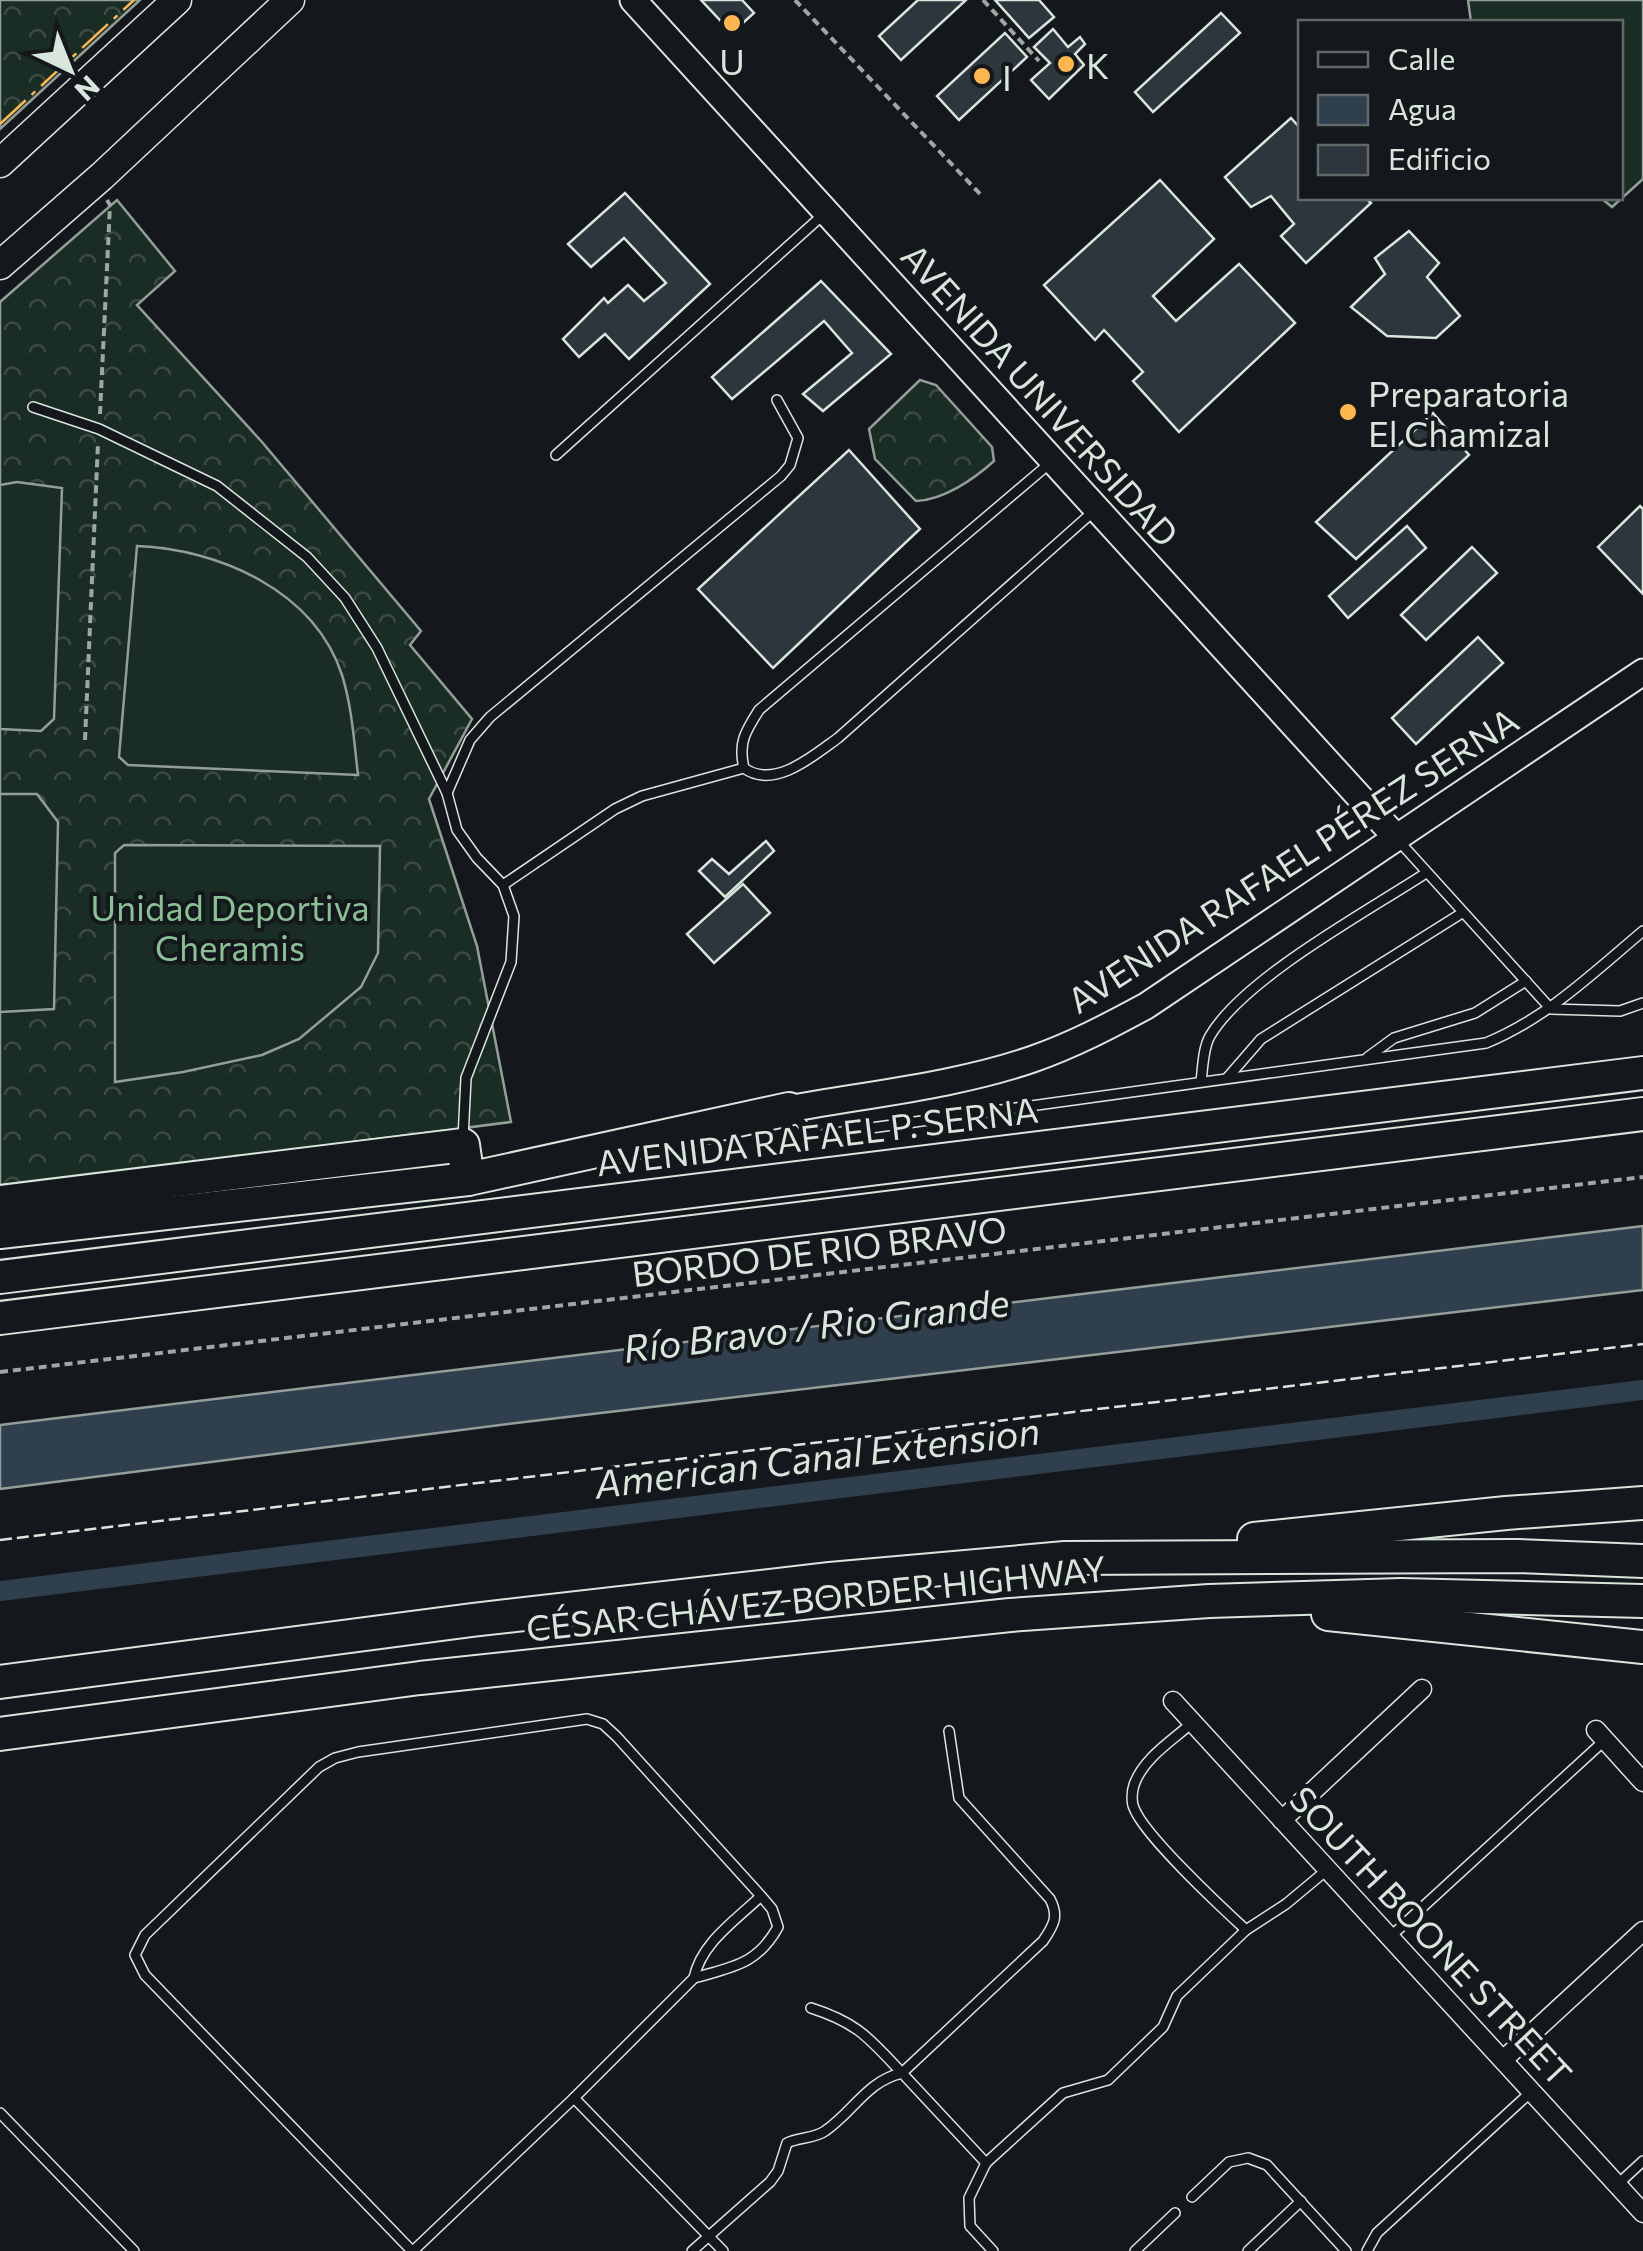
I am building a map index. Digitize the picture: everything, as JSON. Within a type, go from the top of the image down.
[{"type":"highway","name":"AVENIDA RAFAEL P. SERNA","points":[[0,1277],[1643,1073]]},
{"type":"highway","points":[[0,1232],[468,1179],[789,1109]]},
{"type":"highway","points":[[0,1318],[1643,1114]]},
{"type":"highway","points":[[0,1202],[463,1145],[468,1179]]},
{"type":"highway","points":[[1065,1558],[1506,1513],[1643,1503]]},
{"type":"highway","name":"CÉSAR CHÁVEZ BORDER HIGHWAY","points":[[0,1682],[472,1620],[869,1575],[1065,1558],[1517,1556],[1643,1561]]},
{"type":"highway","name":"CÉSAR CHÁVEZ BORDER HIGHWAY","points":[[0,1734],[420,1678],[1010,1615],[1209,1601],[1401,1594],[1643,1601]]},
{"type":"highway","points":[[1209,1601],[1643,1646]]},
{"type":"main road","points":[[0,163],[178,0]]},
{"type":"main road","points":[[0,265],[102,176],[290,0]]},
{"type":"main road","name":"AVENIDA UNIVERSIDAD","points":[[633,0],[1395,836]]},
{"type":"main road","name":"AVENIDA RAFAEL PÉREZ SERNA","points":[[789,1109],[970,1076],[1079,1042],[1146,1006],[1643,672]]},
{"type":"street","points":[[1282,1820],[1422,1689]]},
{"type":"street","name":"SOUTH BOONE STREET","points":[[1174,1701],[1643,2213]]},
{"type":"street","points":[[1600,1735],[1643,1782]]},
{"type":"street","points":[[1503,2060],[1643,1931]]},
{"type":"lane","points":[[556,455],[827,211]]},
{"type":"lane","points":[[447,793],[470,740],[490,717],[781,476],[790,465],[798,438],[777,400]]},
{"type":"lane","points":[[33,406],[99,429],[216,486],[308,558],[344,598],[377,648],[447,793],[457,830],[503,886],[514,916],[512,962],[466,1078],[463,1145]]},
{"type":"lane","points":[[1053,460],[759,710],[740,748],[744,768],[754,776],[769,777],[806,761],[838,738],[1096,510]]},
{"type":"lane","points":[[503,886],[616,809],[642,796],[744,768]]},
{"type":"lane","points":[[1395,836],[1551,1009],[1620,1011],[1643,1003]]},
{"type":"lane","points":[[1200,1081],[1208,1039],[1228,1013],[1271,974],[1426,873]]},
{"type":"lane","points":[[1228,1077],[1261,1039],[1462,913]]},
{"type":"lane","points":[[789,1109],[813,1136],[1486,1043],[1520,1029],[1551,1009],[1643,931]]},
{"type":"lane","points":[[1367,1058],[1394,1038],[1474,1013],[1526,981]]},
{"type":"lane","points":[[694,1978],[734,1970],[769,1942],[778,1926],[772,1909],[761,1896],[617,1738],[603,1724],[588,1719],[335,1758],[144,1934],[135,1955],[146,1975],[412,2251],[694,1978],[706,1949],[761,1896]]},
{"type":"lane","points":[[1193,1722],[1146,1764],[1133,1786],[1132,1806],[1189,1874],[1246,1930]]},
{"type":"lane","points":[[692,2251],[770,2182],[787,2143],[800,2136],[822,2134],[885,2077],[902,2074],[1054,1926],[1056,1911],[1050,1899],[959,1798],[949,1732]]},
{"type":"lane","points":[[1390,1937],[1600,1735]]},
{"type":"lane","points":[[993,2251],[970,2226],[969,2198],[986,2163],[1064,2093],[1108,2080],[1163,2027],[1177,1996],[1246,1930],[1286,1904],[1328,1869]]},
{"type":"lane","points":[[811,2008],[846,2020],[865,2034],[986,2163]]},
{"type":"lane","points":[[1367,2251],[1377,2233],[1532,2091]]},
{"type":"lane","points":[[574,2098],[723,2251]]},
{"type":"lane","points":[[0,2112],[134,2251]]},
{"type":"lane","points":[[1192,2197],[1229,2162],[1248,2158],[1267,2165],[1346,2251]]},
{"type":"lane","points":[[1618,2185],[1643,2161]]},
{"type":"lane","points":[[1248,2251],[1301,2202]]},
{"type":"lane","points":[[1135,2251],[1175,2213]]},
{"type":"path","points":[[795,0],[982,196]]},
{"type":"path","points":[[982,0],[1038,61]]},
{"type":"path","points":[[85,740],[110,205],[107,200]]},
{"type":"path","name":"BORDO DE RIO BRAVO","points":[[0,1372],[1643,1177]]},
{"type":"green space","points":[[0,0],[140,0],[0,129]]},
{"type":"green space","points":[[1468,0],[1643,0],[1643,179],[1623,197],[1623,20],[1471,20]]},
{"type":"green space","name":"Unidad Deportiva Cheramis","points":[[117,200],[175,271],[137,305],[262,442],[421,631],[410,645],[472,719],[429,799],[477,946],[511,1122],[0,1187],[0,302]]},
{"type":"green space","points":[[920,380],[936,385],[992,447],[994,461],[958,487],[916,501],[875,459],[869,429]]},
{"type":"green space","points":[[17,482],[62,488],[54,719],[41,731],[0,729],[0,485]]},
{"type":"green space","points":[[137,546],[199,555],[230,566],[259,580],[310,619],[342,675],[358,775],[128,765],[119,757]]},
{"type":"green space","points":[[0,794],[37,794],[58,822],[54,1009],[0,1012]]},
{"type":"green space","points":[[124,845],[380,846],[378,953],[361,987],[299,1039],[262,1055],[115,1082],[115,853]]},
{"type":"water","points":[[1643,1226],[1643,1290],[516,1423],[0,1489],[0,1425]]},
{"type":"building","name":"U","points":[[701,0],[742,0],[754,13],[732,33]]},
{"type":"building","points":[[918,0],[966,0],[901,60],[879,36]]},
{"type":"building","points":[[995,0],[1039,0],[1054,17],[1029,38]]},
{"type":"building","points":[[1221,13],[1240,33],[1153,112],[1135,92]]},
{"type":"building","name":"K","points":[[1053,29],[1068,47],[1080,37],[1085,44],[1075,54],[1084,65],[1049,99],[1031,80],[1050,63],[1034,47]]},
{"type":"building","name":"I","points":[[1005,33],[1027,57],[959,120],[937,96]]},
{"type":"building","points":[[1291,118],[1298,126],[1298,200],[1371,203],[1306,263],[1281,236],[1294,224],[1271,196],[1251,207],[1225,177]]},
{"type":"building","points":[[1160,180],[1214,239],[1153,296],[1176,321],[1239,264],[1295,323],[1179,432],[1133,381],[1143,372],[1104,330],[1095,340],[1044,285]]},
{"type":"building","points":[[625,193],[710,284],[629,359],[605,334],[579,357],[563,339],[604,298],[608,303],[628,285],[644,301],[666,283],[624,238],[591,267],[568,244]]},
{"type":"building","points":[[1409,231],[1439,263],[1427,277],[1460,316],[1436,338],[1387,336],[1351,307],[1385,274],[1375,258]]},
{"type":"building","points":[[821,281],[891,354],[823,411],[803,394],[852,353],[824,321],[732,399],[712,377]]},
{"type":"building","points":[[1433,413],[1469,455],[1356,559],[1316,522]]},
{"type":"building","points":[[849,450],[920,529],[773,668],[698,589]]},
{"type":"building","points":[[1640,506],[1643,509],[1643,594],[1598,547]]},
{"type":"building","points":[[1407,526],[1426,548],[1348,618],[1329,596]]},
{"type":"building","points":[[1472,547],[1497,573],[1426,640],[1401,615]]},
{"type":"building","points":[[1478,637],[1503,663],[1416,744],[1392,718]]},
{"type":"building","points":[[766,841],[774,851],[725,897],[699,871],[712,859],[729,874]]},
{"type":"building","points":[[743,884],[770,913],[714,963],[687,934]]},
{"type":"waterway","name":"American Canal Extension","points":[[0,1591],[1643,1390]]},
{"type":"fence","points":[[0,1540],[1643,1344]]},
{"type":"power","points":[[0,124],[134,0]]},
{"type":"place","name":"U","points":[[732,23]]},
{"type":"place","name":"K","points":[[1066,64]]},
{"type":"place","name":"I","points":[[982,76]]},
{"type":"place","name":"Preparatoria El Chamizal","points":[[1348,412]]},
{"type":"water label","name":"Río Bravo / Rio Grande","points":[[816,1324]]}]
